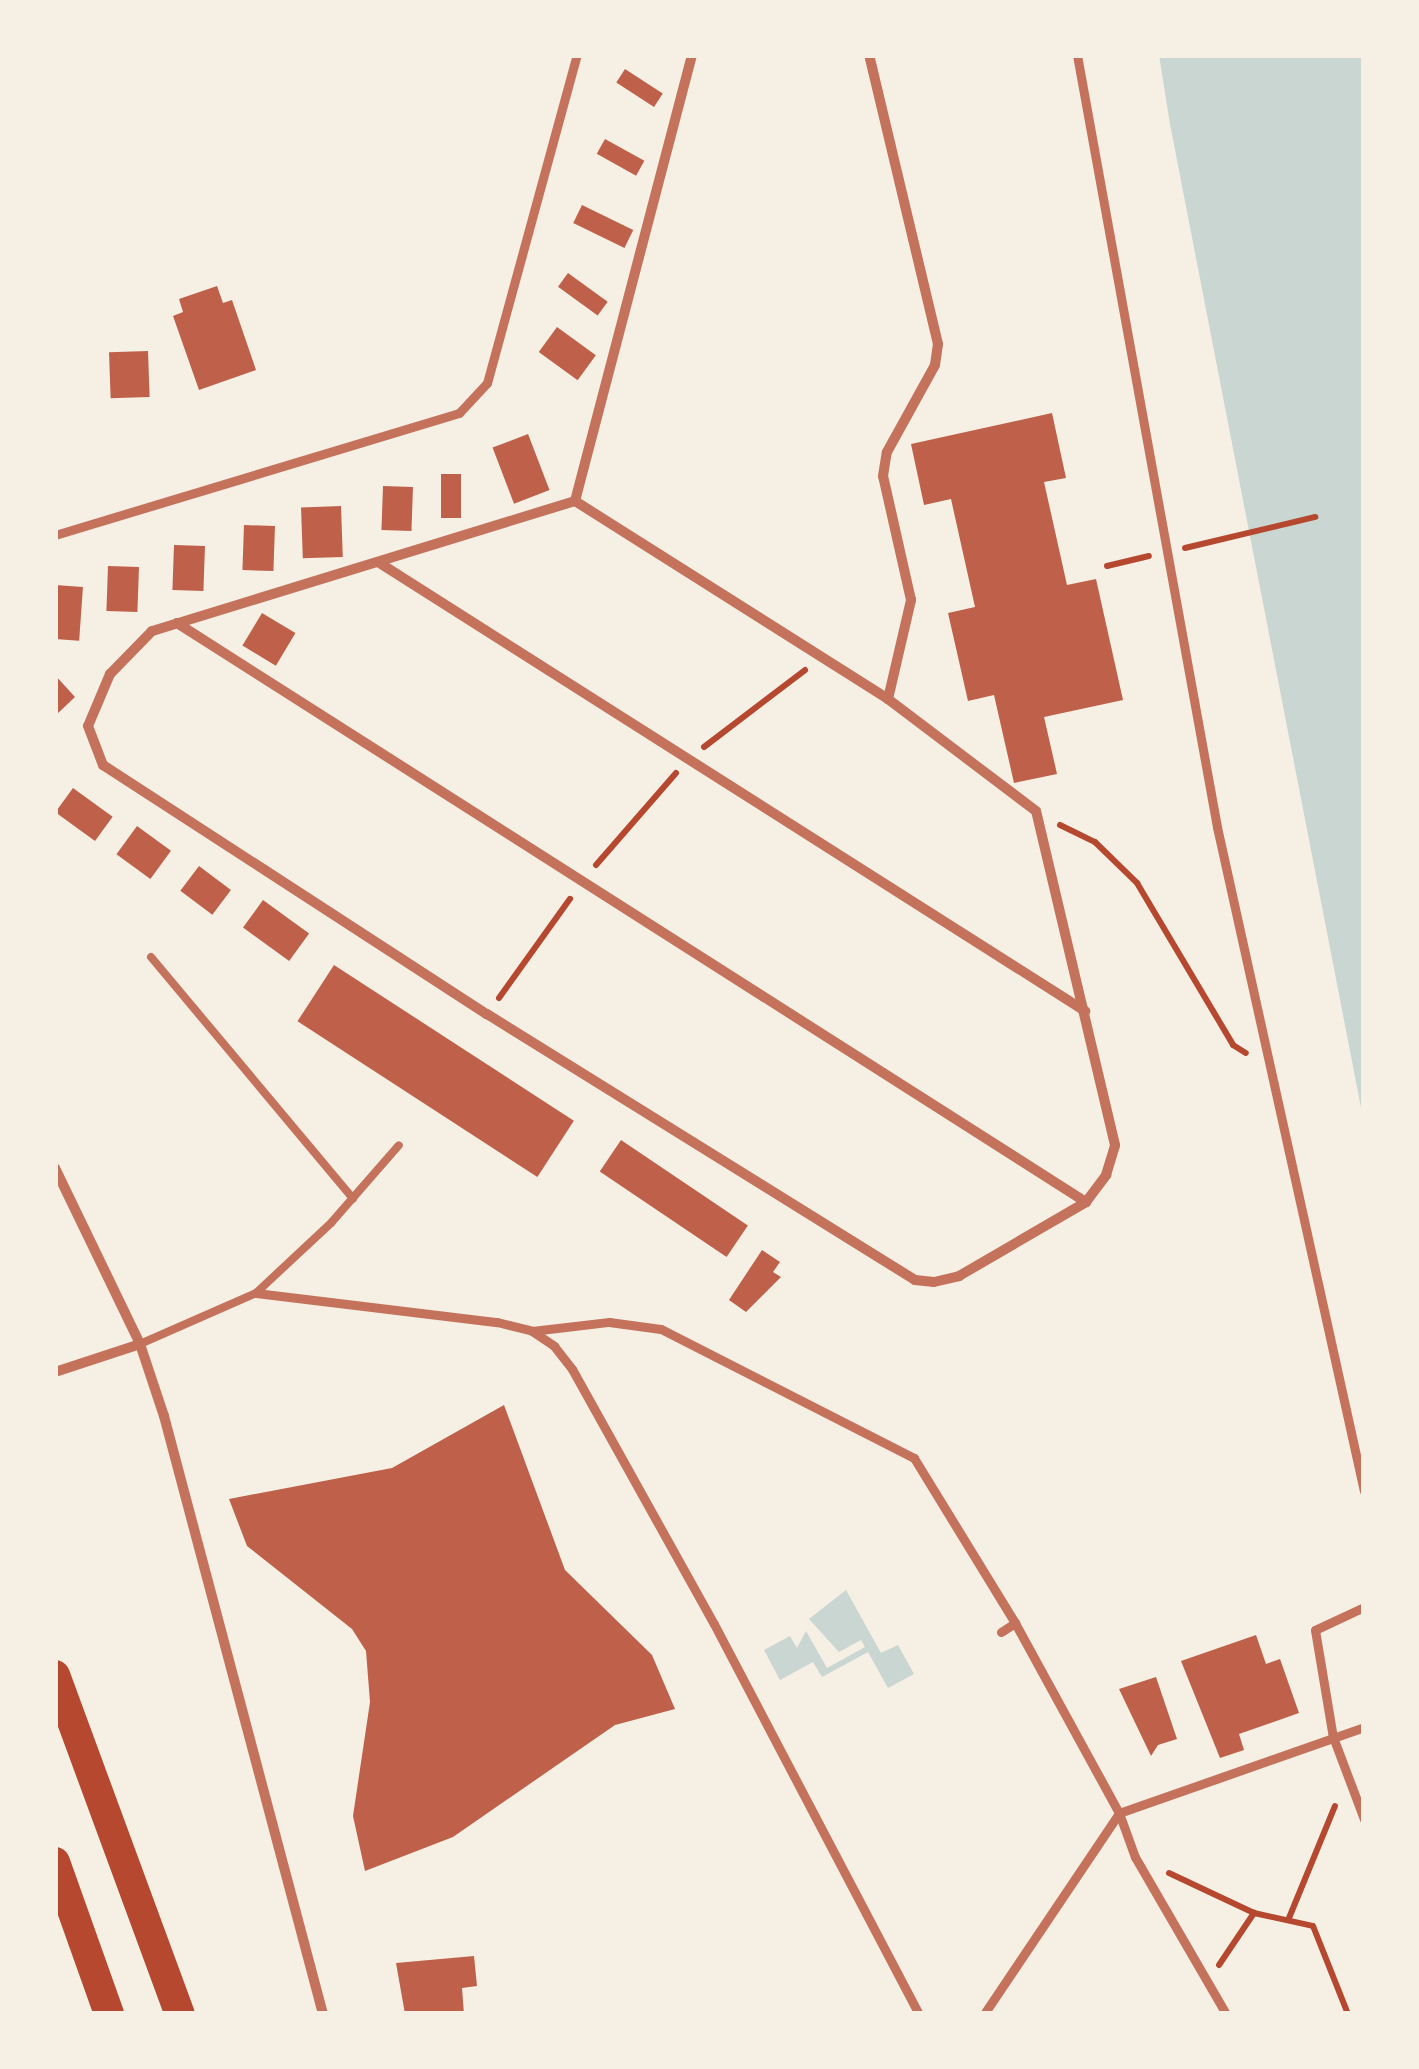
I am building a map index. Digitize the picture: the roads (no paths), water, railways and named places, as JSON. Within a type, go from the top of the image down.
[{"type":"highway","points":[[55,1675],[180,2014]]},
{"type":"highway","points":[[55,1862],[109,2014]]},
{"type":"street","points":[[55,534],[400,435],[459,413],[487,383],[577,55]]},
{"type":"street","points":[[574,501],[692,55]]},
{"type":"street","points":[[870,55],[938,344],[936,365],[887,452],[883,476],[911,600],[888,700]]},
{"type":"street","points":[[1078,55],[1216,827],[1272,1064],[1364,1491]]},
{"type":"street","points":[[574,501],[888,700],[1021,794],[1039,821],[1115,1146],[1106,1174],[1086,1202],[959,1276],[915,1280],[488,1014],[103,765],[88,726],[95,704],[129,649],[177,623],[574,501]]},
{"type":"street","points":[[378,562],[1086,1012]]},
{"type":"street","points":[[177,623],[1086,1202]]},
{"type":"street","points":[[55,1168],[140,1344],[206,1561],[323,2014]]},
{"type":"street","points":[[256,1293],[532,1331],[609,1322],[661,1329],[914,1458],[1015,1623],[1119,1813],[1135,1857],[1224,2012]]},
{"type":"street","points":[[532,1331],[572,1368],[719,1621],[919,2014]]},
{"type":"street","points":[[55,1372],[140,1344]]},
{"type":"street","points":[[1364,1607],[1315,1630],[1333,1737],[1364,1819]]},
{"type":"street","points":[[1001,1632],[1015,1623]]},
{"type":"street","points":[[984,2014],[1119,1813],[1364,1727]]},
{"type":"lane","points":[[151,956],[352,1199]]},
{"type":"lane","points":[[140,1344],[256,1293],[352,1199],[399,1145]]}]
